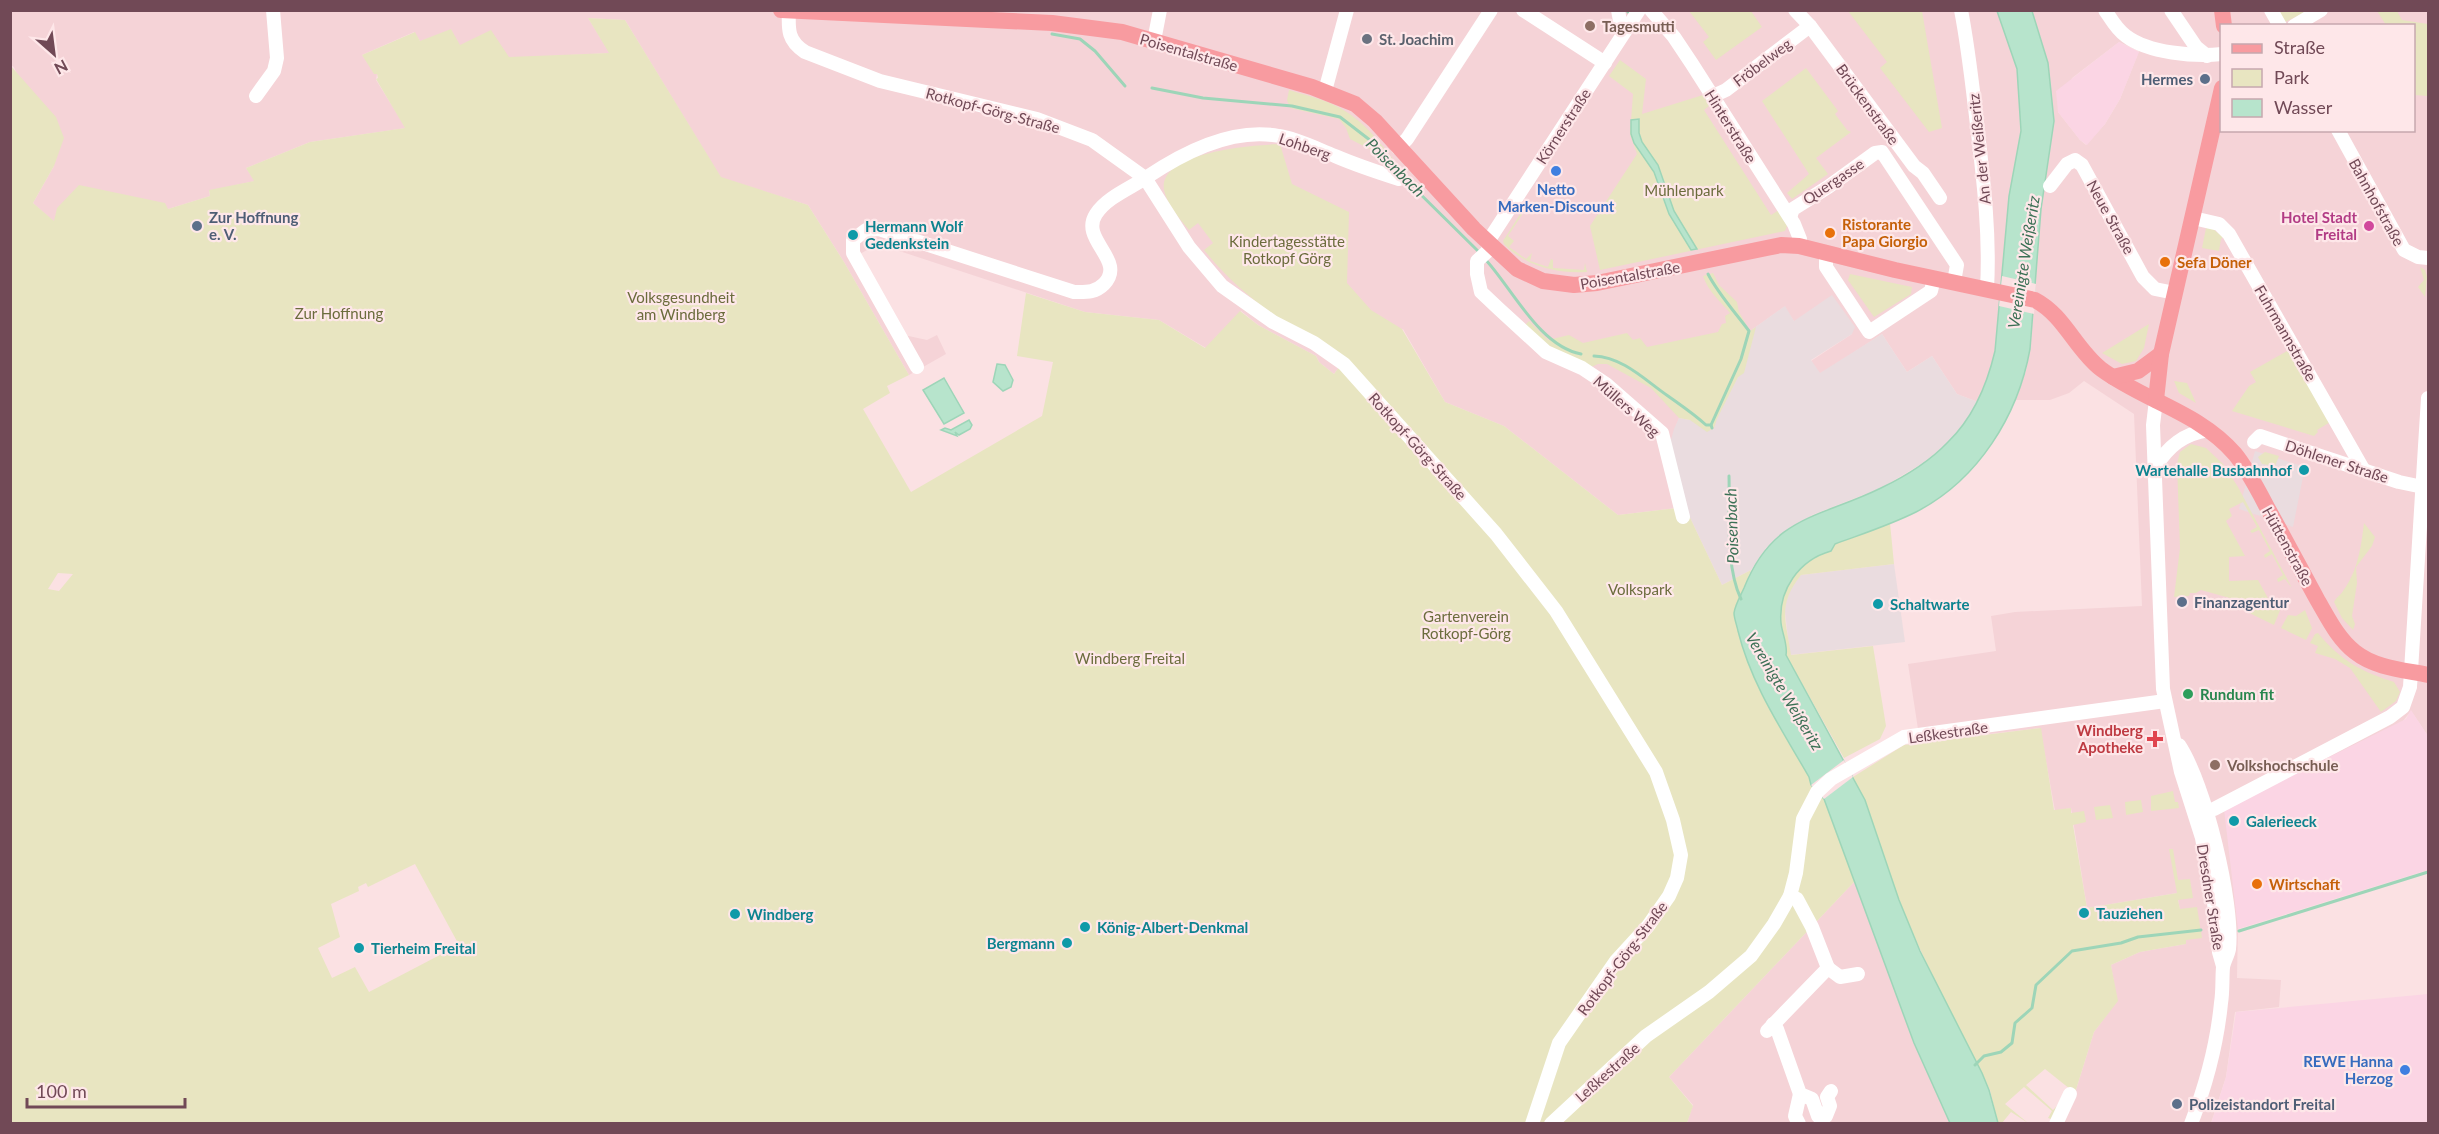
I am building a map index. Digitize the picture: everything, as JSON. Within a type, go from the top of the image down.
[{"type":"main road","name":"Poisentalstraße","points":[[781,10],[1016,16],[1093,27],[1154,41],[1325,91],[1354,104],[1374,121],[1398,147],[1486,250],[1517,269],[1543,281],[1574,285],[1623,278],[1781,245],[1798,246],[2036,300],[2053,314],[2090,360],[2113,377],[2156,400]]},
{"type":"main road","points":[[2156,400],[2161,354],[2220,97]]},
{"type":"main road","points":[[2113,377],[2138,371],[2161,354]]},
{"type":"main road","name":"Hüttenstraße","points":[[2156,400],[2184,414],[2208,430],[2229,448],[2241,463],[2330,621],[2347,644],[2356,653],[2376,663],[2428,675]]},
{"type":"street","points":[[256,96],[274,71],[277,58],[273,10]]},
{"type":"street","points":[[1154,41],[1161,10]]},
{"type":"street","points":[[1325,91],[1347,10]]},
{"type":"street","points":[[1398,147],[1407,139],[1491,10]]},
{"type":"street","points":[[1523,10],[1605,63]]},
{"type":"street","points":[[1618,10],[1620,21],[1628,28]]},
{"type":"street","name":"Körnerstraße","points":[[1486,250],[1639,10]]},
{"type":"street","name":"Hinterstraße","points":[[1652,10],[1674,37],[1790,217],[1798,230],[1800,239],[1798,246]]},
{"type":"street","name":"Brückenstraße","points":[[1795,10],[1810,26],[1940,198]]},
{"type":"street","name":"An der Weißeritz","points":[[1961,10],[1968,44],[1982,164],[1993,290]]},
{"type":"street","points":[[2105,10],[2122,33],[2137,43],[2181,54],[2206,56],[2220,54]]},
{"type":"street","points":[[2171,10],[2196,47],[2206,56]]},
{"type":"street","points":[[2271,10],[2279,24]]},
{"type":"street","points":[[2297,24],[2321,10]]},
{"type":"street","name":"Rotkopf-Görg-Straße","points":[[789,11],[790,37],[796,46],[809,54],[880,81],[1037,119],[1079,133],[1145,178],[1189,247],[1222,286],[1266,317],[1314,343],[1344,364],[1496,534],[1565,626],[1656,772],[1673,820],[1681,855],[1677,878],[1669,896],[1648,926],[1616,961],[1559,1043],[1532,1124]]},
{"type":"street","name":"Fröbelweg","points":[[1713,96],[1726,90],[1810,26]]},
{"type":"street","name":"Bahnhofstraße","points":[[2339,132],[2404,250],[2418,257],[2428,258]]},
{"type":"street","name":"Lohberg","points":[[916,367],[853,253],[853,240],[866,230],[879,229],[1074,292],[1089,292],[1100,289],[1111,271],[1109,261],[1093,232],[1092,224],[1096,214],[1133,184],[1197,149],[1240,136],[1277,135],[1399,179]]},
{"type":"street","name":"Brückenstraße","points":[[1882,152],[1957,265],[1954,282]]},
{"type":"street","name":"Quergasse","points":[[1790,217],[1793,209],[1875,153],[1882,152]]},
{"type":"street","name":"Neue Straße","points":[[2050,186],[2067,164],[2075,160],[2082,165],[2143,277],[2155,289],[2175,293]]},
{"type":"street","name":"Fuhrmannstraße","points":[[2193,218],[2219,224],[2229,234],[2363,469]]},
{"type":"street","name":"Müllers Weg","points":[[1486,250],[1477,261],[1481,292],[1546,352],[1582,368],[1606,384],[1662,433],[1683,517]]},
{"type":"street","points":[[1826,253],[1826,267],[1869,332],[1931,291],[1934,278]]},
{"type":"street","points":[[2202,813],[2398,713],[2408,697],[2412,671],[2428,398]]},
{"type":"street","name":"Dresdner Straße","points":[[2156,400],[2153,425],[2161,669],[2165,701],[2181,772],[2202,813],[2219,952],[2223,966],[2221,1003],[2211,1058],[2191,1124]]},
{"type":"street","points":[[2155,467],[2175,442],[2193,433],[2208,430]]},
{"type":"street","name":"Döhlener Straße","points":[[2253,442],[2260,436],[2399,482],[2423,487]]},
{"type":"street","name":"Leßkestraße","points":[[1551,1124],[1646,1036],[1709,992],[1751,956],[1774,924],[1790,896],[1796,873],[1803,819],[1817,792],[1832,779],[1904,737],[2165,701]]},
{"type":"street","points":[[1790,896],[1797,899],[1802,908],[1828,968],[1840,977],[1858,974]]},
{"type":"street","points":[[1817,1112],[1808,1122],[1800,1124],[1795,1116],[1800,1094],[1778,1029],[1770,1028],[1828,968]]},
{"type":"street","points":[[1800,1094],[1812,1099],[1818,1116],[1826,1116],[1830,1106],[1827,1097],[1831,1091]]},
{"type":"street","points":[[2056,1124],[2070,1094]]},
{"type":"shaded area","points":[[11,10],[1997,10],[2017,69],[2021,131],[2009,196],[1995,351],[1989,375],[1978,402],[1957,394],[1932,356],[1907,372],[1882,334],[1820,374],[1811,361],[1852,334],[1794,321],[1784,307],[1743,336],[1679,418],[1669,447],[1685,507],[1618,515],[1504,426],[1445,402],[1403,329],[1345,359],[1334,374],[1319,362],[1316,356],[1258,325],[1241,311],[1206,348],[1159,320],[1085,312],[878,244],[858,255],[904,335],[927,340],[937,335],[946,354],[909,375],[844,262],[808,205],[721,178],[625,20],[588,18],[610,53],[509,58],[460,45],[420,41],[414,32],[362,55],[377,74],[376,80],[406,128],[310,142],[246,168],[255,181],[209,191],[210,196],[168,209],[79,186],[54,222],[33,203],[54,166],[14,67],[11,65]]},
{"type":"shaded area","points":[[2032,11],[2428,11],[2428,736],[2411,711],[2238,925],[2237,978],[2281,980],[2279,1007],[2235,1012],[2226,1077],[2211,1123],[2060,1123],[2075,1093],[2094,1032],[2117,1001],[2111,965],[2140,952],[2186,944],[2177,893],[2087,908],[2071,808],[2055,811],[2040,728],[1920,742],[1908,664],[1996,651],[1991,616],[2015,612],[2142,606],[2134,414],[2084,381],[2069,393],[2050,400],[2016,400],[2026,371],[2030,349],[2041,209],[2054,121],[2048,63]],"holes":[[[2119,42],[2139,51],[2120,99],[2105,124],[2086,145],[2058,112],[2072,78]]]},
{"type":"shaded area","points":[[2119,42],[2139,52],[2120,99],[2105,124],[2087,145],[2080,140],[2058,112],[2056,91]]},
{"type":"shaded area","points":[[1832,295],[1855,327],[1852,334],[1811,360],[1820,373],[1882,334],[1907,372],[1932,356],[1957,394],[1978,402],[1969,418],[1948,443],[1923,463],[1881,488],[1812,515],[1766,548],[1751,570],[1722,585],[1685,507],[1669,447],[1674,429],[1679,418],[1690,420],[1743,336],[1785,306],[1794,321]]},
{"type":"shaded area","points":[[2255,451],[2305,467],[2293,527],[2239,509]]},
{"type":"shaded area","points":[[1894,564],[1905,642],[1790,655],[1784,604],[1790,589],[1801,575]]},
{"type":"shaded area","points":[[2411,710],[2428,736],[2428,870],[2238,929],[2224,809],[2406,719]]},
{"type":"shaded area","points":[[1855,881],[1914,1043],[1950,1123],[1687,1123],[1693,1105],[1669,1077]]},
{"type":"shaded area","points":[[2428,994],[2428,1123],[2211,1124],[2226,1077],[2236,1012]]},
{"type":"green space","points":[[1689,11],[1751,11],[1762,27],[1716,60],[1703,42],[1709,37]]},
{"type":"green space","points":[[1848,11],[1922,11],[1942,128],[1929,132],[1880,68],[1887,62]]},
{"type":"green space","points":[[2276,11],[2308,11],[2285,22]]},
{"type":"green space","points":[[2377,11],[2397,11],[2402,20],[2428,24],[2428,96],[2415,95],[2415,24],[2385,24]]},
{"type":"green space","points":[[588,18],[625,20],[721,177],[808,205],[844,262],[909,375],[887,386],[890,393],[863,409],[911,492],[1042,416],[1053,362],[1017,356],[1026,293],[1085,312],[1159,320],[1205,348],[1240,311],[1258,325],[1316,356],[1319,362],[1334,374],[1344,360],[1269,311],[1236,284],[1204,250],[1213,243],[1198,223],[1189,230],[1171,206],[1164,190],[1166,177],[1176,166],[1191,159],[1231,149],[1280,144],[1292,184],[1349,212],[1347,283],[1371,310],[1402,329],[1445,402],[1504,426],[1618,515],[1685,507],[1722,585],[1751,570],[1734,614],[1763,696],[1809,777],[1811,785],[1824,799],[1855,881],[1669,1077],[1693,1106],[1687,1123],[11,1123],[10,65],[56,117],[64,138],[54,166],[33,203],[54,221],[57,208],[79,185],[165,203],[168,209],[210,196],[209,190],[254,181],[246,168],[310,142],[405,128],[376,79],[377,74],[374,74],[362,55],[415,32],[420,41],[451,29],[460,45],[491,30],[509,57],[609,53]],"holes":[[[58,573],[73,574],[59,591],[48,589]],[[415,864],[459,945],[369,992],[355,967],[332,978],[318,948],[340,937],[331,904],[359,891],[358,887],[366,883],[368,887]]]},
{"type":"green space","name":"Mühlenpark","points":[[1620,60],[1646,79],[1642,114],[1703,95],[1709,106],[1704,110],[1771,215],[1779,210],[1787,226],[1785,231],[1600,270],[1590,226],[1637,154],[1630,134],[1633,94],[1609,76]]},
{"type":"green space","points":[[1806,68],[1838,111],[1835,114],[1851,132],[1816,158],[1828,174],[1792,199],[1787,193],[1809,174],[1762,101]]},
{"type":"green space","points":[[1289,90],[1318,98],[1355,118],[1373,134],[1404,173],[1399,177],[1382,164],[1379,154],[1350,139],[1339,119],[1290,108],[1287,100]]},
{"type":"green space","points":[[1526,205],[1534,210],[1527,207],[1508,236],[1514,241],[1509,247],[1526,259],[1532,253],[1530,261],[1548,267],[1551,259],[1553,268],[1584,270],[1585,263],[1587,272],[1564,272],[1542,267],[1522,258],[1512,252],[1504,244],[1503,241]]},
{"type":"green space","points":[[2206,228],[2213,229],[2223,237],[2219,251],[2202,248]]},
{"type":"green space","points":[[2420,267],[2425,270],[2427,277],[2425,297],[2418,287],[2424,280]]},
{"type":"green space","points":[[1713,273],[1719,285],[1737,302],[1739,312],[1750,331],[1756,327],[1744,373],[1738,377],[1714,428],[1707,432],[1690,420],[1679,418],[1651,388],[1607,364],[1598,364],[1589,368],[1546,350],[1524,326],[1529,321],[1548,340],[1569,335],[1583,343],[1627,333],[1633,340],[1640,338],[1647,347],[1718,332],[1722,324],[1726,323],[1725,316],[1730,313],[1705,281],[1703,276]]},
{"type":"green space","points":[[1850,274],[1912,287],[1911,294],[1874,317],[1848,280]]},
{"type":"green space","points":[[2149,324],[2144,348],[2136,361],[2122,364],[2102,353]]},
{"type":"green space","points":[[2289,350],[2332,421],[2317,430],[2314,436],[2232,411],[2249,386],[2256,382],[2250,372]]},
{"type":"green space","points":[[2174,381],[2187,383],[2196,403],[2179,393]]},
{"type":"green space","points":[[2191,444],[2206,448],[2223,464],[2238,487],[2292,588],[2285,579],[2278,582],[2277,579],[2283,575],[2272,554],[2265,558],[2264,555],[2270,551],[2259,530],[2252,533],[2250,531],[2257,527],[2243,502],[2229,509],[2232,516],[2226,521],[2245,556],[2229,557],[2229,581],[2258,580],[2269,600],[2275,598],[2281,608],[2274,625],[2239,608],[2237,600],[2201,590],[2190,593],[2189,596],[2174,597],[2180,548],[2177,464],[2180,452]]},
{"type":"green space","points":[[2265,452],[2279,456],[2275,466],[2262,464],[2258,457]]},
{"type":"green space","points":[[1890,523],[1894,564],[1801,575],[1793,586],[1786,604],[1785,613],[1791,655],[1873,646],[1886,726],[1880,739],[1844,758],[1786,655],[1781,623],[1783,599],[1793,578],[1809,561],[1831,551],[1835,544]]},
{"type":"green space","points":[[2364,523],[2375,537],[2372,546],[2356,567],[2353,630],[2342,618],[2334,602],[2348,583],[2355,567]]},
{"type":"green space","points":[[2305,610],[2312,628],[2306,640],[2281,628],[2288,615],[2296,616]]},
{"type":"green space","points":[[2318,633],[2335,651],[2352,664],[2394,682],[2400,692],[2396,701],[2381,712],[2350,668],[2335,659],[2315,653],[2318,646],[2310,643]]},
{"type":"green space","points":[[2041,728],[2054,810],[2071,808],[2071,813],[2084,811],[2086,822],[2073,825],[2087,908],[2177,893],[2169,849],[2173,849],[2178,880],[2190,879],[2193,898],[2178,900],[2180,909],[2197,907],[2202,938],[2186,940],[2186,944],[2140,952],[2111,965],[2118,1001],[2094,1032],[2075,1093],[2045,1069],[2026,1085],[2053,1110],[2059,1104],[2051,1119],[2048,1118],[2052,1111],[2024,1087],[2005,1104],[2028,1123],[2011,1112],[2002,1123],[1998,1123],[1990,1090],[1909,924],[1867,808],[1853,777],[1904,745]]},
{"type":"green space","points":[[2173,791],[2179,808],[2151,811],[2151,796]]},
{"type":"green space","points":[[2141,800],[2143,812],[2126,815],[2125,802]]},
{"type":"green space","points":[[2110,805],[2113,818],[2096,820],[2094,807]]},
{"type":"water","name":"Vereinigte Weißeritz","points":[[1997,11],[2032,11],[2048,63],[2054,121],[2041,209],[2030,349],[2016,398],[1992,444],[1958,482],[1938,499],[1916,512],[1835,544],[1831,551],[1809,561],[1800,569],[1787,588],[1781,611],[1786,655],[1865,800],[1899,900],[1920,951],[1982,1073],[1998,1123],[1950,1123],[1914,1043],[1824,799],[1811,785],[1809,777],[1759,688],[1744,651],[1734,613],[1756,564],[1769,546],[1784,532],[1818,514],[1859,498],[1908,474],[1941,449],[1965,422],[1978,400],[1995,351],[2009,196],[2021,131],[2017,69]]},
{"type":"water","points":[[1639,119],[1639,133],[1642,142],[1658,165],[1674,211],[1697,249],[1691,250],[1669,214],[1654,172],[1634,143],[1631,134],[1631,120]]},
{"type":"water","points":[[997,364],[1005,365],[1013,380],[1011,387],[1003,391],[993,382]]},
{"type":"water","points":[[944,378],[964,413],[944,424],[923,390]]},
{"type":"water","points":[[969,420],[972,425],[970,429],[959,435],[955,432],[957,436],[941,430],[945,428],[951,430]]},
{"type":"pier","points":[[2002,276],[2036,284],[2034,314],[1999,306]]},
{"type":"pier","points":[[1844,760],[1853,777],[1824,799],[1811,785]]},
{"type":"waterway","name":"Poisenbach","points":[[1052,34],[1080,39],[1095,51],[1125,86]]},
{"type":"waterway","name":"Poisenbach","points":[[1152,88],[1203,98],[1292,106],[1340,117],[1375,144],[1405,179],[1481,254]]},
{"type":"waterway","name":"Poisenbach","points":[[1485,259],[1539,328],[1566,349],[1581,354]]},
{"type":"waterway","points":[[1708,274],[1749,331],[1741,359],[1711,425]]},
{"type":"waterway","name":"Poisenbach","points":[[1594,356],[1605,357],[1634,371],[1706,425],[1711,425],[1712,428]]},
{"type":"waterway","name":"Poisenbach","points":[[1729,476],[1730,555],[1741,599]]},
{"type":"waterway","points":[[2239,931],[2428,872]]},
{"type":"waterway","points":[[1975,1065],[1984,1056],[2001,1052],[2012,1043],[2015,1023],[2032,1008],[2036,985],[2072,951],[2121,943],[2138,937],[2201,930]]},
{"type":"place","name":"Tagesmutti","points":[[1590,26]]},
{"type":"place","name":"St. Joachim","points":[[1367,39]]},
{"type":"place","name":"Hermes","points":[[2205,79]]},
{"type":"place","name":"Netto Marken-Discount","points":[[1556,171]]},
{"type":"place","name":"Zur Hoffnung e. V.","points":[[197,226]]},
{"type":"place","name":"Hotel Stadt Freital","points":[[2369,226]]},
{"type":"place","name":"Ristorante Papa Giorgio","points":[[1830,233]]},
{"type":"place","name":"Hermann Wolf Gedenkstein","points":[[853,235]]},
{"type":"place","name":"Sefa Döner","points":[[2165,262]]},
{"type":"place","name":"Wartehalle Busbahnhof","points":[[2304,470]]},
{"type":"place","name":"Finanzagentur","points":[[2182,602]]},
{"type":"place","name":"Schaltwarte","points":[[1878,604]]},
{"type":"place","name":"Rundum fit","points":[[2188,694]]},
{"type":"place","name":"Windberg Apotheke","points":[[2155,739]]},
{"type":"place","name":"Volkshochschule","points":[[2215,765]]},
{"type":"place","name":"Galerieeck","points":[[2234,821]]},
{"type":"place","name":"Wirtschaft","points":[[2257,884]]},
{"type":"place","name":"Tauziehen","points":[[2084,913]]},
{"type":"place","name":"Windberg","points":[[735,914]]},
{"type":"place","name":"König-Albert-Denkmal","points":[[1085,927]]},
{"type":"place","name":"Bergmann","points":[[1067,943]]},
{"type":"place","name":"Tierheim Freital","points":[[359,948]]},
{"type":"place","name":"REWE Hanna Herzog","points":[[2405,1070]]},
{"type":"place","name":"Polizeistandort Freital","points":[[2177,1104]]},
{"type":"park label","name":"Kindertagesstätte Rotkopf Görg","points":[[1287,250]]},
{"type":"park label","name":"Volksgesundheit am Windberg","points":[[681,306]]},
{"type":"park label","name":"Zur Hoffnung","points":[[339,313]]},
{"type":"park label","name":"Volkspark","points":[[1640,589]]},
{"type":"park label","name":"Gartenverein Rotkopf-Görg","points":[[1466,624]]},
{"type":"park label","name":"Windberg Freital","points":[[1130,658]]}]
